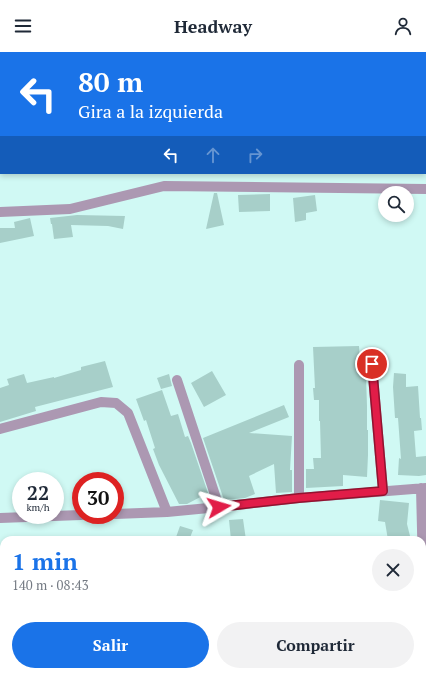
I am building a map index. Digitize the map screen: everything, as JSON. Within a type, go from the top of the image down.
[{"type":"street","points":[[0,212],[70,209],[164,186],[426,189]]},
{"type":"street","points":[[372,364],[383,491]]},
{"type":"street","points":[[298,365],[299,498]]},
{"type":"street","points":[[177,380],[219,507]]},
{"type":"street","points":[[0,429],[101,402],[116,403],[128,413],[167,512]]},
{"type":"street","points":[[124,514],[167,512],[299,498],[423,488],[424,536]]},
{"type":"street","points":[[0,518],[72,515]]},
{"type":"building","points":[[214,193],[217,193],[224,225],[206,229]]},
{"type":"building","points":[[270,194],[270,211],[239,212],[238,195]]},
{"type":"building","points":[[315,195],[317,211],[306,213],[306,220],[295,222],[293,198]]},
{"type":"building","points":[[77,215],[125,216],[123,229],[108,226],[71,225],[73,237],[54,239],[50,218]]},
{"type":"building","points":[[30,218],[34,236],[0,243],[0,228],[15,228],[14,222]]},
{"type":"building","points":[[359,346],[361,376],[366,376],[368,430],[367,477],[343,475],[343,486],[306,488],[306,469],[314,469],[313,458],[321,458],[319,400],[314,400],[313,388],[315,388],[313,347]]},
{"type":"building","points":[[105,361],[113,387],[35,407],[36,411],[0,422],[0,388],[9,385],[7,379],[24,374],[27,383],[54,378],[81,370],[81,367]]},
{"type":"building","points":[[212,371],[226,395],[204,407],[191,383]]},
{"type":"building","points":[[394,373],[406,374],[406,387],[418,386],[422,430],[414,431],[416,457],[426,456],[426,475],[398,475],[399,458],[401,459],[398,418],[395,418],[393,387]]},
{"type":"building","points":[[169,374],[172,386],[161,389],[157,378]]},
{"type":"building","points":[[162,390],[171,416],[178,414],[185,437],[188,436],[208,493],[187,504],[179,504],[159,465],[153,449],[155,448],[146,420],[144,421],[136,399]]},
{"type":"building","points":[[284,405],[289,417],[249,433],[292,436],[290,470],[292,470],[292,492],[276,493],[274,464],[249,476],[255,494],[245,498],[224,500],[203,438]]},
{"type":"building","points":[[380,500],[409,503],[407,524],[410,536],[387,536],[385,522],[378,521]]},
{"type":"building","points":[[243,519],[245,536],[231,536],[229,520]]},
{"type":"building","points":[[180,526],[193,530],[191,536],[176,536]]},
{"type":"route","points":[[219,507],[383,491],[372,364]]}]
